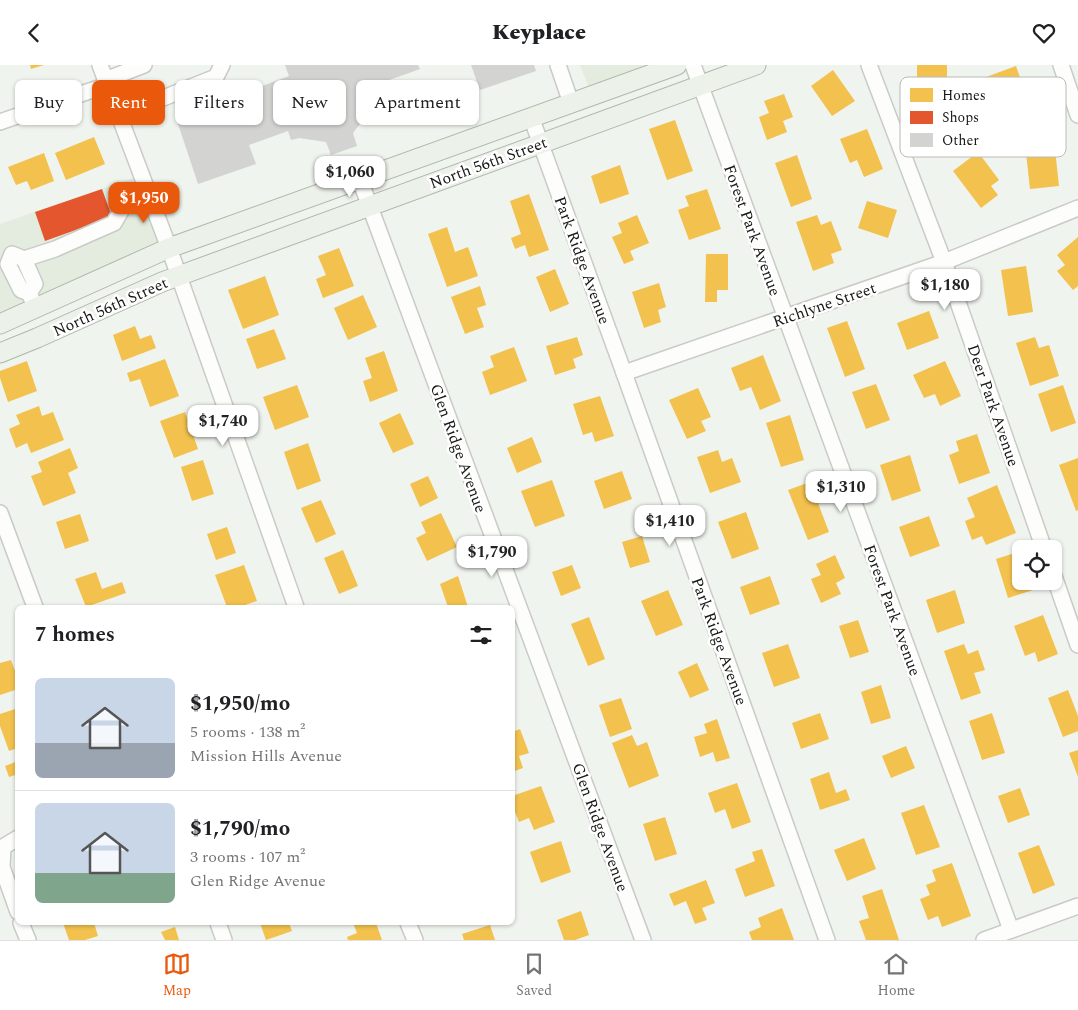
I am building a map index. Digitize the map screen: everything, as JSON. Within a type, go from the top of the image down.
[{"type":"main road","name":"North 56th Street","points":[[0,324],[32,301],[169,248],[677,65]]},
{"type":"main road","name":"North 56th Street","points":[[0,353],[162,282],[756,65]]},
{"type":"street","points":[[100,65],[105,80]]},
{"type":"street","points":[[109,80],[120,73],[144,65]]},
{"type":"street","points":[[165,97],[216,77],[222,65]]},
{"type":"street","points":[[558,65],[571,103]]},
{"type":"street","name":"Forest Park Avenue","points":[[693,65],[784,317],[1012,930]]},
{"type":"street","name":"Deer Park Avenue","points":[[870,65],[900,145]]},
{"type":"street","points":[[1061,65],[1065,77]]},
{"type":"street","points":[[1066,80],[1078,115]]},
{"type":"street","points":[[0,122],[92,87]]},
{"type":"street","name":"Park Ridge Avenue","points":[[531,117],[827,940]]},
{"type":"street","points":[[122,125],[169,248],[295,605]]},
{"type":"street","name":"Deer Park Avenue","points":[[905,157],[944,262],[1041,540]]},
{"type":"street","name":"Glen Ridge Avenue","points":[[360,180],[643,940]]},
{"type":"street","points":[[32,301],[6,273],[12,254],[24,259],[55,249],[114,223],[127,200],[147,190]]},
{"type":"street","name":"Richlyne Street","points":[[624,373],[944,262],[1078,208]]},
{"type":"street","points":[[24,259],[35,284],[32,301]]},
{"type":"street","points":[[0,513],[34,605]]},
{"type":"street","points":[[1059,590],[1078,645]]},
{"type":"street","points":[[15,840],[3,847],[2,867],[15,903]]},
{"type":"street","points":[[989,939],[1078,906]]},
{"type":"street","points":[[22,925],[28,940]]},
{"type":"street","points":[[219,925],[224,940]]},
{"type":"street","points":[[409,925],[414,940]]},
{"type":"shaded area","points":[[580,65],[654,65],[589,88]]},
{"type":"shaded area","points":[[133,178],[159,245],[0,315],[0,224]]},
{"type":"building: Homes","points":[[30,65],[44,65],[31,69]]},
{"type":"building: Homes","points":[[917,65],[947,65],[947,77],[917,77]]},
{"type":"building: Homes","points":[[1016,66],[1020,77],[986,77]]},
{"type":"building: Homes","points":[[833,70],[855,101],[832,116],[811,86]]},
{"type":"building: Homes","points":[[784,94],[793,117],[783,121],[787,132],[767,140],[759,117],[769,113],[764,101]]},
{"type":"building: Homes","points":[[675,120],[693,171],[667,180],[649,129]]},
{"type":"building: Homes","points":[[867,129],[883,169],[864,177],[857,160],[850,163],[840,139]]},
{"type":"building: Homes","points":[[94,137],[105,164],[66,180],[55,153]]},
{"type":"building: Homes","points":[[44,153],[54,181],[31,190],[27,181],[16,185],[8,167]]},
{"type":"building: Homes","points":[[797,155],[812,199],[791,207],[775,163]]},
{"type":"building: Homes","points":[[971,157],[982,157],[999,180],[991,186],[998,195],[981,208],[953,171]]},
{"type":"building: Homes","points":[[1026,157],[1056,157],[1059,186],[1030,189]]},
{"type":"building: Homes","points":[[620,165],[629,194],[600,204],[591,176]]},
{"type":"building: Homes","points":[[707,189],[721,229],[689,240],[678,210],[689,206],[685,196]]},
{"type":"building: Homes","points":[[529,194],[549,250],[529,257],[525,245],[515,249],[511,238],[521,234],[510,201]]},
{"type":"building: Homes","points":[[867,201],[897,210],[888,238],[858,228]]},
{"type":"building: Homes","points":[[637,215],[649,243],[630,251],[634,260],[624,264],[612,237],[622,233],[618,223]]},
{"type":"building: Homes","points":[[817,215],[821,225],[831,221],[842,250],[831,254],[834,263],[813,271],[796,222]]},
{"type":"building: Homes","points":[[447,227],[455,252],[468,247],[478,276],[447,287],[428,234]]},
{"type":"building: Homes","points":[[1078,237],[1078,286],[1073,290],[1057,271],[1065,265],[1057,255]]},
{"type":"building: Homes","points":[[339,248],[354,286],[323,298],[316,279],[326,275],[318,256]]},
{"type":"building: Homes","points":[[706,254],[728,254],[728,290],[717,290],[717,302],[705,302]]},
{"type":"building: Homes","points":[[1026,266],[1033,312],[1008,316],[1001,270]]},
{"type":"building: Homes","points":[[555,269],[569,304],[550,312],[536,277]]},
{"type":"building: Homes","points":[[265,276],[279,315],[243,329],[228,290]]},
{"type":"building: Homes","points":[[659,283],[666,307],[658,310],[661,322],[644,328],[632,292]]},
{"type":"building: Homes","points":[[480,286],[486,305],[477,308],[484,327],[465,334],[451,297]]},
{"type":"building: Homes","points":[[363,295],[377,327],[348,340],[334,308]]},
{"type":"building: Homes","points":[[929,311],[939,338],[907,350],[897,323]]},
{"type":"building: Homes","points":[[847,321],[865,369],[845,377],[827,328]]},
{"type":"building: Homes","points":[[135,326],[140,339],[151,335],[156,348],[122,361],[113,335]]},
{"type":"building: Homes","points":[[274,329],[286,359],[257,369],[246,339]]},
{"type":"building: Homes","points":[[577,337],[583,355],[573,359],[576,368],[555,375],[546,346]]},
{"type":"building: Homes","points":[[1035,337],[1039,348],[1049,345],[1059,376],[1030,386],[1016,343]]},
{"type":"building: Homes","points":[[514,347],[527,381],[490,395],[482,372],[494,367],[490,356]]},
{"type":"building: Homes","points":[[384,351],[398,391],[370,402],[363,381],[372,378],[365,358]]},
{"type":"building: Homes","points":[[763,355],[781,401],[760,410],[751,387],[740,391],[731,368]]},
{"type":"building: Homes","points":[[165,359],[179,396],[150,407],[140,379],[130,382],[127,373]]},
{"type":"building: Homes","points":[[27,361],[37,391],[8,402],[0,378],[0,371]]},
{"type":"building: Homes","points":[[945,361],[961,396],[940,406],[935,394],[924,398],[913,375]]},
{"type":"building: Homes","points":[[876,384],[890,420],[866,429],[852,392]]},
{"type":"building: Homes","points":[[297,385],[309,417],[275,430],[263,397]]},
{"type":"building: Homes","points":[[1063,385],[1076,423],[1051,432],[1038,394]]},
{"type":"building: Homes","points":[[698,388],[711,417],[701,421],[706,431],[687,439],[669,400]]},
{"type":"building: Homes","points":[[600,396],[614,436],[595,442],[592,432],[583,435],[573,404]]},
{"type":"building: Homes","points":[[39,406],[42,416],[53,412],[64,440],[31,453],[27,443],[16,448],[9,429],[20,424],[16,415]]},
{"type":"building: Homes","points":[[185,412],[198,449],[174,458],[160,421]]},
{"type":"building: Homes","points":[[400,413],[414,444],[393,453],[379,423]]},
{"type":"building: Homes","points":[[790,415],[804,460],[781,467],[766,423]]},
{"type":"building: Homes","points":[[977,434],[990,473],[959,484],[949,455],[959,451],[956,441]]},
{"type":"building: Homes","points":[[532,437],[542,462],[517,473],[507,448]]},
{"type":"building: Homes","points":[[308,443],[321,481],[297,490],[284,452]]},
{"type":"building: Homes","points":[[70,448],[78,468],[68,473],[76,493],[43,506],[31,476],[42,472],[38,462]]},
{"type":"building: Homes","points":[[718,450],[722,462],[732,458],[741,482],[710,493],[697,457]]},
{"type":"building: Homes","points":[[910,455],[921,491],[892,501],[880,465]]},
{"type":"building: Homes","points":[[1078,458],[1078,510],[1076,511],[1059,465]]},
{"type":"building: Homes","points":[[203,460],[214,494],[192,501],[181,467]]},
{"type":"building: Homes","points":[[622,471],[632,499],[604,509],[594,481]]},
{"type":"building: Homes","points":[[428,476],[438,498],[420,507],[410,484]]},
{"type":"building: Homes","points":[[552,480],[565,516],[535,527],[521,491]]},
{"type":"building: Homes","points":[[810,482],[829,532],[808,540],[788,490]]},
{"type":"building: Homes","points":[[997,485],[1016,533],[986,545],[982,536],[972,540],[965,521],[975,517],[967,498]]},
{"type":"building: Homes","points":[[321,500],[336,534],[316,543],[301,508]]},
{"type":"building: Homes","points":[[746,512],[759,549],[732,559],[718,522]]},
{"type":"building: Homes","points":[[441,513],[457,547],[427,561],[416,538],[426,533],[421,522]]},
{"type":"building: Homes","points":[[80,514],[89,541],[65,549],[56,522]]},
{"type":"building: Homes","points":[[929,516],[940,546],[910,557],[899,527]]},
{"type":"building: Homes","points":[[227,527],[236,553],[216,560],[207,534]]},
{"type":"building: Homes","points":[[642,536],[650,562],[630,568],[622,542]]},
{"type":"building: Homes","points":[[343,550],[358,586],[339,594],[324,558]]},
{"type":"building: Homes","points":[[1012,554],[1012,590],[1033,590],[1008,598],[996,559]]},
{"type":"building: Homes","points":[[835,555],[845,578],[836,583],[841,594],[821,603],[811,579],[821,575],[816,564]]},
{"type":"building: Homes","points":[[244,565],[257,601],[245,605],[226,605],[215,575]]},
{"type":"building: Homes","points":[[572,565],[581,588],[561,596],[552,572]]},
{"type":"building: Homes","points":[[96,572],[102,589],[122,582],[126,593],[92,605],[85,605],[75,579]]},
{"type":"building: Homes","points":[[458,576],[467,605],[447,605],[440,584]]},
{"type":"building: Homes","points":[[770,576],[780,604],[750,615],[740,587]]},
{"type":"building: Homes","points":[[668,590],[683,625],[656,636],[641,601]]},
{"type":"building: Homes","points":[[955,590],[965,623],[937,633],[926,600]]},
{"type":"building: Homes","points":[[1043,615],[1058,654],[1038,662],[1035,652],[1025,656],[1014,626]]},
{"type":"building: Homes","points":[[589,617],[605,659],[588,666],[571,624]]},
{"type":"building: Homes","points":[[858,620],[869,652],[850,658],[839,626]]},
{"type":"building: Homes","points":[[788,644],[800,678],[774,687],[762,653]]},
{"type":"building: Homes","points":[[964,644],[968,654],[978,650],[985,670],[974,673],[981,693],[961,700],[944,651]]},
{"type":"building: Homes","points":[[11,660],[15,671],[15,690],[0,695],[0,663]]},
{"type":"building: Homes","points":[[697,663],[709,690],[690,698],[678,672]]},
{"type":"building: Homes","points":[[881,685],[891,718],[871,724],[861,692]]},
{"type":"building: Homes","points":[[1068,690],[1078,716],[1078,731],[1063,737],[1048,698]]},
{"type":"building: Homes","points":[[621,698],[632,729],[610,737],[599,705]]},
{"type":"building: Homes","points":[[15,709],[15,749],[9,751],[0,726],[0,714]]},
{"type":"building: Homes","points":[[820,713],[829,739],[801,749],[792,723]]},
{"type":"building: Homes","points":[[992,713],[1005,753],[982,760],[969,721]]},
{"type":"building: Homes","points":[[717,719],[730,758],[716,762],[713,752],[700,757],[694,737],[707,733],[704,724]]},
{"type":"building: Homes","points":[[520,729],[529,753],[519,756],[523,768],[515,771],[515,731]]},
{"type":"building: Homes","points":[[632,735],[637,746],[647,742],[659,776],[629,788],[612,743]]},
{"type":"building: Homes","points":[[906,746],[915,768],[891,778],[882,756]]},
{"type":"building: Homes","points":[[1078,750],[1078,777],[1069,753]]},
{"type":"building: Homes","points":[[15,762],[15,775],[9,777],[5,766]]},
{"type":"building: Homes","points":[[829,772],[836,793],[846,789],[850,800],[820,810],[810,779]]},
{"type":"building: Homes","points":[[737,783],[751,822],[732,829],[725,809],[715,813],[708,793]]},
{"type":"building: Homes","points":[[541,786],[555,822],[534,830],[529,818],[519,822],[515,812],[515,795]]},
{"type":"building: Homes","points":[[1020,788],[1030,815],[1008,823],[998,796]]},
{"type":"building: Homes","points":[[924,805],[940,847],[916,855],[901,813]]},
{"type":"building: Homes","points":[[665,817],[677,854],[655,861],[643,824]]},
{"type":"building: Homes","points":[[864,838],[876,869],[847,881],[834,850]]},
{"type":"building: Homes","points":[[561,841],[571,872],[541,883],[530,852]]},
{"type":"building: Homes","points":[[1039,845],[1055,885],[1033,894],[1018,853]]},
{"type":"building: Homes","points":[[762,849],[775,886],[745,897],[735,869],[755,861],[752,852]]},
{"type":"building: Homes","points":[[952,863],[971,916],[942,927],[938,916],[928,920],[920,899],[930,895],[926,885],[936,881],[932,870]]},
{"type":"building: Homes","points":[[706,880],[715,903],[702,908],[707,920],[695,924],[686,901],[674,906],[669,894]]},
{"type":"building: Homes","points":[[882,889],[899,940],[866,940],[859,921],[869,918],[862,896]]},
{"type":"building: Homes","points":[[782,908],[794,940],[752,940],[749,932],[761,927],[758,918]]},
{"type":"building: Homes","points":[[581,911],[589,935],[575,940],[564,940],[557,920]]},
{"type":"building: Homes","points":[[64,925],[95,925],[98,936],[85,940],[69,940]]},
{"type":"building: Homes","points":[[261,925],[290,925],[292,931],[266,940]]},
{"type":"building: Homes","points":[[354,925],[377,925],[382,940],[348,940],[347,937],[357,933]]},
{"type":"building: Homes","points":[[490,925],[495,940],[464,940],[462,934]]},
{"type":"building: Homes","points":[[175,927],[179,940],[165,940],[161,932]]},
{"type":"building: Shops","points":[[102,189],[112,217],[45,241],[35,212]]},
{"type":"building: Other","points":[[285,65],[418,65],[420,69],[389,80],[356,80],[356,125],[359,125],[353,133],[357,146],[331,155],[326,142],[299,138],[291,140],[288,131],[249,145],[256,164],[198,184],[178,125],[263,125],[263,86],[273,82],[273,125],[346,125],[346,80],[278,80],[289,76]]},
{"type":"building: Other","points":[[471,65],[534,65],[536,71],[480,90],[479,80],[476,80]]}]
